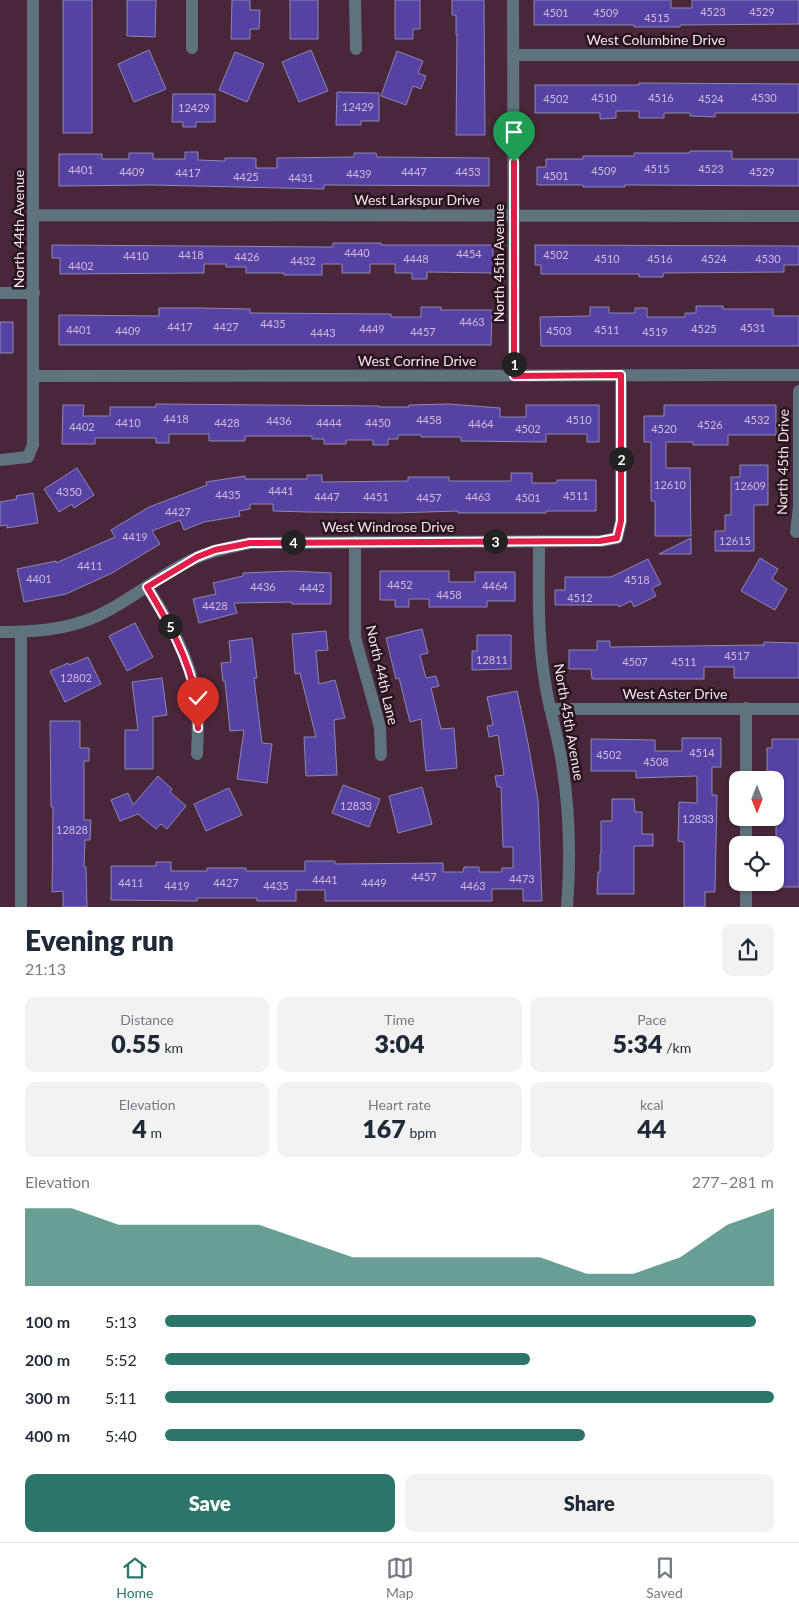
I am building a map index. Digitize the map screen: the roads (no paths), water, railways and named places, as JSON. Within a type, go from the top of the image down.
[{"type":"street","name":"North 44th Avenue","points":[[0,460],[28,457],[33,445],[34,0]]},
{"type":"street","points":[[192,0],[192,48]]},
{"type":"street","points":[[356,0],[356,49]]},
{"type":"street","name":"North 45th Avenue","points":[[514,0],[514,376]]},
{"type":"street","name":"West Columbine Drive","points":[[513,55],[799,55]]},
{"type":"street","name":"West Larkspur Drive","points":[[34,215],[799,216]]},
{"type":"street","points":[[0,293],[34,293]]},
{"type":"street","name":"West Windrose Drive","points":[[0,632],[52,630],[96,617],[197,557],[215,550],[250,543],[600,541],[617,538],[621,521],[621,375]]},
{"type":"street","name":"West Corrine Drive","points":[[34,376],[799,375]]},
{"type":"street","name":"North 45th Drive","points":[[796,532],[799,508],[799,392]]},
{"type":"street","name":"North 45th Avenue","points":[[539,541],[539,634],[545,681],[562,762],[569,815],[570,854],[567,907]]},
{"type":"street","name":"North 44th Lane","points":[[354,542],[355,637],[380,728],[381,755]]},
{"type":"street","points":[[147,587],[168,621],[185,657],[196,698],[197,754]]},
{"type":"street","points":[[21,907],[22,632]]},
{"type":"street","points":[[746,708],[746,771]]},
{"type":"street","name":"West Aster Drive","points":[[550,709],[799,708]]},
{"type":"street","points":[[746,891],[746,907]]}]
